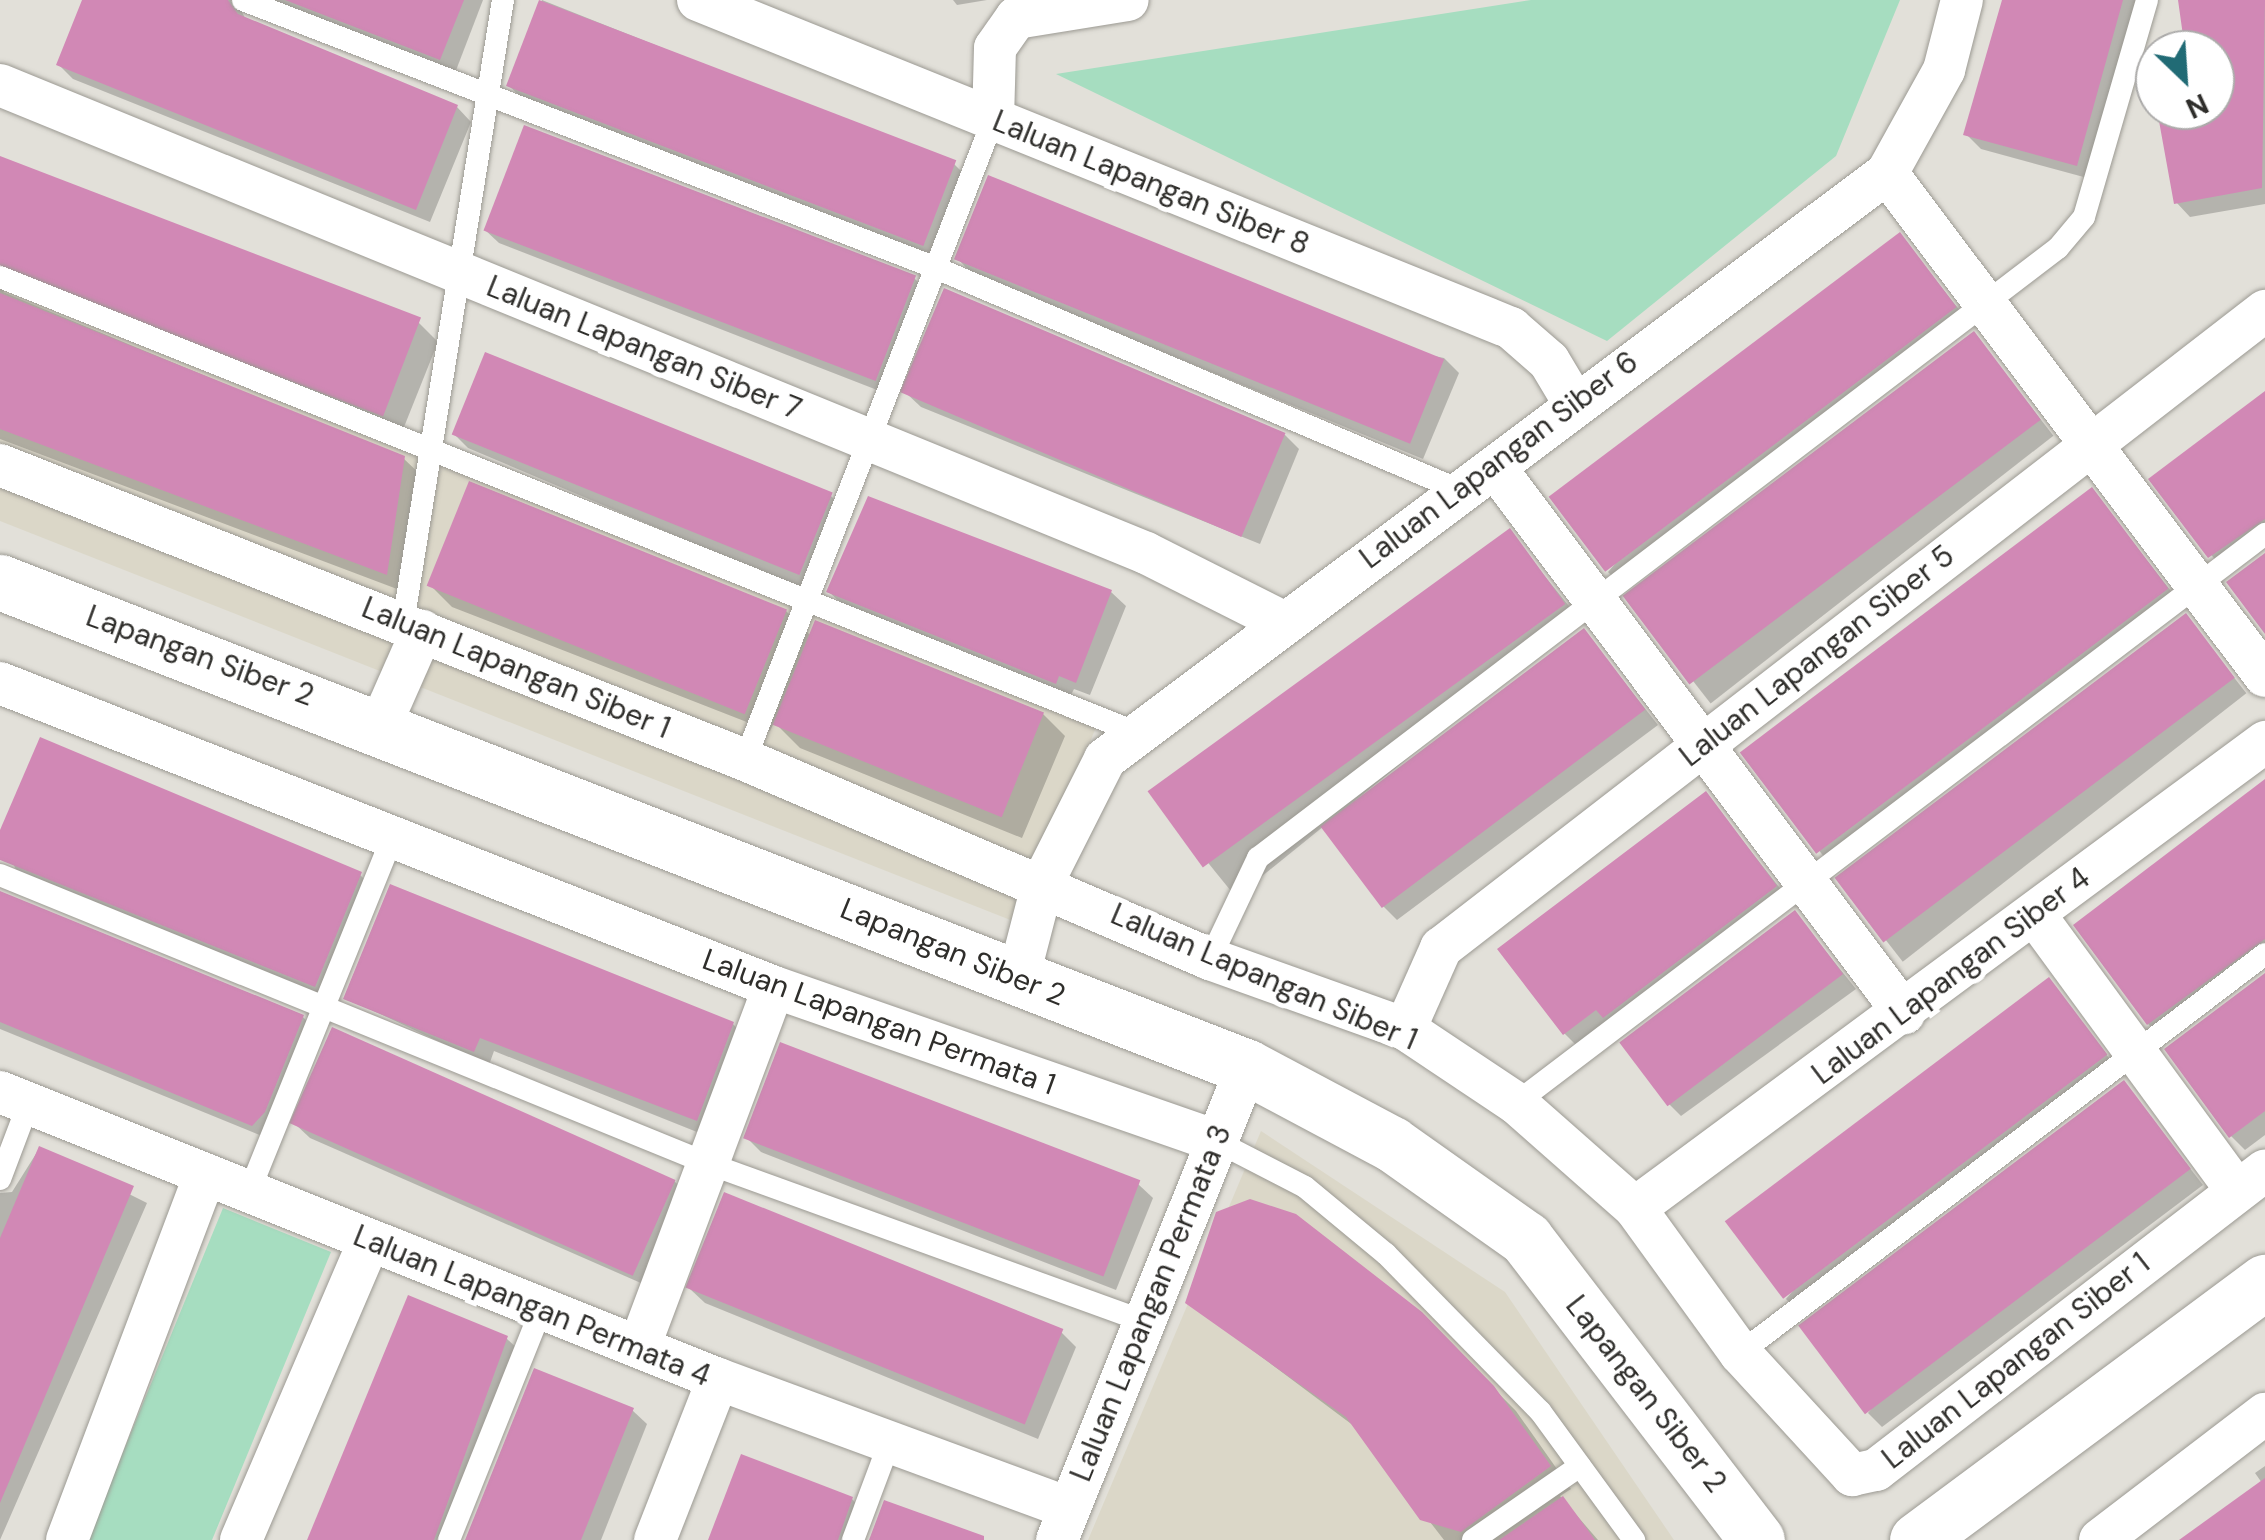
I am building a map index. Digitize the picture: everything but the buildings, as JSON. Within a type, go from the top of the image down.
[{"type":"street","name":"Laluan Lapangan Siber 8","points":[[698,0],[1511,328],[1550,361],[1574,404]]},
{"type":"street","points":[[993,120],[995,48],[1016,18],[1128,0]]},
{"type":"street","name":"Laluan Lapangan Siber 6","points":[[1018,979],[1043,882],[1104,759],[1887,173],[1944,70],[1962,0]]},
{"type":"street","name":"Laluan Lapangan Siber 7","points":[[0,85],[1146,553],[1283,622]]},
{"type":"street","points":[[1887,173],[1985,310],[2265,676]]},
{"type":"street","name":"Laluan Lapangan Siber 5","points":[[1405,1029],[1441,948],[2265,311]]},
{"type":"street","name":"Laluan Lapangan Siber 1","points":[[0,465],[745,760],[1043,882],[1210,960],[1405,1029],[1516,1103],[1635,1208],[1740,1353],[1832,1464],[1852,1476],[1876,1470],[2251,1180]]},
{"type":"street","points":[[1480,481],[1594,601],[1904,1013]]},
{"type":"street","name":"Lapangan Siber 2","points":[[0,582],[381,724],[1018,979],[1247,1066],[1392,1144],[1526,1238],[1757,1540]]},
{"type":"street","points":[[381,724],[412,627]]},
{"type":"street","name":"Laluan Lapangan Permata 1","points":[[0,683],[774,987],[1214,1140]]},
{"type":"street","name":"Laluan Lapangan Siber 4","points":[[1635,1208],[1904,1013],[2265,742]]},
{"type":"street","points":[[2035,915],[2135,1050],[2251,1180]]},
{"type":"street","points":[[640,1346],[704,1162],[774,987]]},
{"type":"street","name":"Laluan Lapangan Permata 3","points":[[1063,1524],[1214,1140],[1247,1066]]},
{"type":"street","name":"Laluan Lapangan Permata 4","points":[[14,1099],[718,1379],[890,1441],[1063,1524]]},
{"type":"street","points":[[67,1540],[205,1174]]},
{"type":"street","points":[[241,1540],[370,1242]]},
{"type":"street","points":[[1917,1540],[2265,1282]]},
{"type":"street","points":[[655,1540],[718,1379]]},
{"type":"street","points":[[2100,1540],[2265,1414]]},
{"type":"lane","points":[[243,0],[490,101],[936,268],[1480,481]]},
{"type":"lane","points":[[412,627],[431,454],[503,0]]},
{"type":"lane","points":[[1210,960],[1258,858],[1985,310],[2084,217],[2147,0]]},
{"type":"lane","points":[[745,760],[993,120]]},
{"type":"lane","points":[[0,277],[431,454],[1137,732]]},
{"type":"lane","points":[[1516,1103],[2265,534]]},
{"type":"lane","points":[[249,1192],[392,838]]},
{"type":"lane","points":[[0,875],[704,1162],[1145,1322]]},
{"type":"lane","points":[[1740,1353],[2265,954]]},
{"type":"lane","points":[[0,1179],[14,1099]]},
{"type":"lane","name":"Laluan Lapangan Permata 1","points":[[1214,1140],[1305,1187],[1386,1254],[1540,1411],[1634,1540]]},
{"type":"lane","points":[[449,1540],[542,1308]]},
{"type":"lane","points":[[853,1540],[890,1441]]},
{"type":"lane","points":[[1473,1540],[1580,1466]]},
{"type":"shaded area","points":[[0,269],[1098,722],[1018,923],[0,521]]},
{"type":"shaded area","points":[[1261,1131],[1505,1292],[1674,1540],[1088,1540]]},
{"type":"green space","points":[[1531,0],[1900,0],[1836,156],[1607,341],[1056,74]]},
{"type":"green space","points":[[223,1208],[331,1252],[212,1540],[87,1540]]}]
